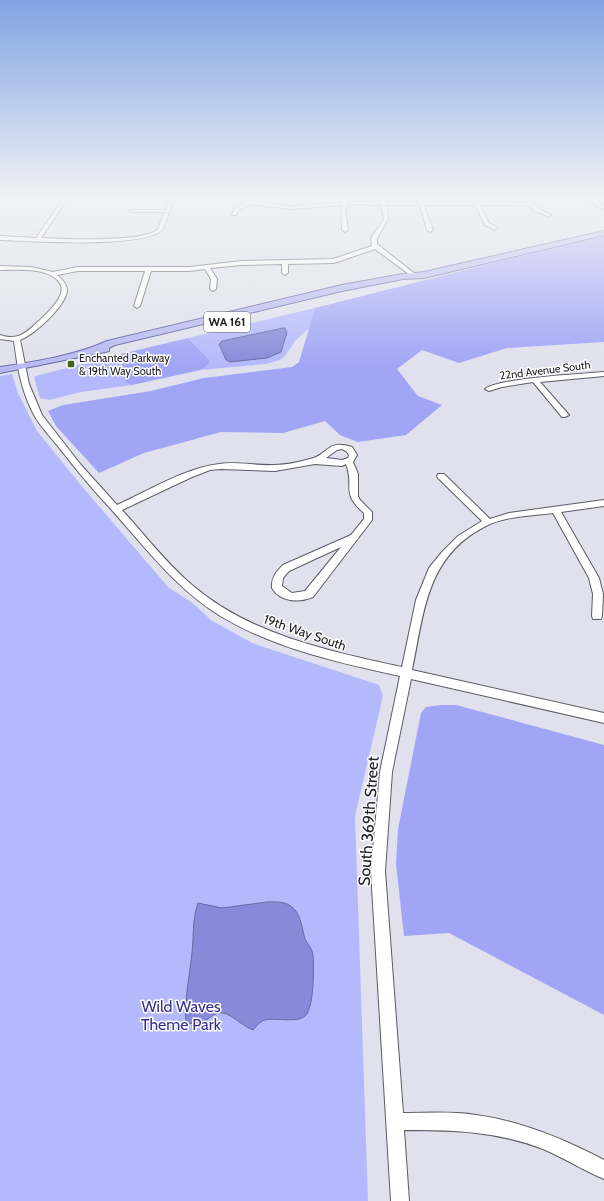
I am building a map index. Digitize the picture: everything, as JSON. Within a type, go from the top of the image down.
[{"type":"main road","name":"WA 161","points":[[413,275],[417,270],[486,254]]},
{"type":"main road","name":"WA 161","points":[[0,370],[21,367],[96,350],[113,349],[345,293],[357,287],[413,275],[424,275],[514,254]]},
{"type":"main road","name":"WA 161","points":[[0,376],[21,367]]},
{"type":"street","points":[[0,268],[31,269],[53,274],[78,269],[148,270],[207,268],[238,263],[338,260],[356,254]]},
{"type":"street","points":[[384,254],[413,275]]},
{"type":"street","points":[[285,262],[285,273]]},
{"type":"street","points":[[207,268],[214,279],[213,289]]},
{"type":"street","points":[[137,306],[148,270]]},
{"type":"street","points":[[0,337],[17,338],[25,335],[40,324],[62,300],[64,289],[60,280],[53,274]]},
{"type":"street","name":"19th Way South","points":[[17,338],[21,367],[27,389],[36,411],[46,427],[88,479],[116,509],[167,569],[188,588],[219,610],[253,628],[290,643],[338,658],[604,718]]},
{"type":"street","name":"22nd Avenue South","points":[[489,389],[501,385],[535,380],[604,374]]},
{"type":"street","points":[[535,380],[565,415]]},
{"type":"street","points":[[116,509],[189,475],[209,468],[221,466],[275,468],[299,465],[322,458],[330,449],[340,447],[348,448],[352,452],[353,457],[349,462],[342,463],[315,461]]},
{"type":"street","points":[[349,462],[354,474],[354,496],[369,515],[366,524],[354,536],[309,594],[302,597],[290,596],[277,588],[278,577],[286,568],[354,536]]},
{"type":"street","points":[[441,476],[488,522]]},
{"type":"street","name":"South 369th Street","points":[[400,1201],[378,871],[386,772],[420,600],[434,568],[445,554],[461,538],[488,522],[509,516],[604,504]]},
{"type":"street","points":[[555,509],[592,573],[598,594],[597,616]]},
{"type":"street","points":[[394,1122],[468,1123],[515,1131],[539,1138],[562,1148],[604,1170]]},
{"type":"green space","points":[[315,308],[310,327],[295,341],[285,356],[280,360],[266,364],[201,370],[208,363],[209,359],[188,338]],"holes":[[[283,328],[224,357],[221,346],[222,341]]]},
{"type":"green space","points":[[121,354],[122,368],[125,379],[132,385],[81,392],[49,400],[40,398],[34,377]]},
{"type":"green space","name":"Wild Waves Theme Park","points":[[12,374],[18,393],[37,431],[168,587],[194,604],[211,620],[252,643],[379,685],[383,696],[355,816],[368,1201],[0,1201],[0,376]]},
{"type":"shaded area","points":[[529,254],[604,254],[604,342],[507,348],[459,363],[422,350],[397,369],[418,396],[442,405],[406,435],[358,442],[340,435],[325,421],[283,433],[221,432],[144,453],[99,473],[56,426],[48,411],[63,405],[151,391],[204,378],[292,367],[299,362],[315,308]]},
{"type":"shaded area","points":[[285,328],[287,333],[281,352],[267,358],[230,362],[226,360],[219,344],[222,341]]},
{"type":"shaded area","points":[[188,338],[209,359],[209,363],[201,370],[132,385],[126,382],[121,354]]},
{"type":"shaded area","points":[[456,705],[604,745],[604,1015],[449,933],[404,936],[396,864],[398,829],[421,713],[426,707]]},
{"type":"shaded area","points":[[267,902],[284,903],[296,911],[301,922],[305,939],[312,950],[313,986],[311,1004],[306,1015],[303,1018],[293,1020],[265,1020],[253,1030],[223,1013],[215,1014],[199,1023],[186,1023],[186,996],[192,952],[194,922],[198,903],[222,908]]},
{"type":"place","name":"Enchanted Parkway & 19th Way South","points":[[71,364]]}]
